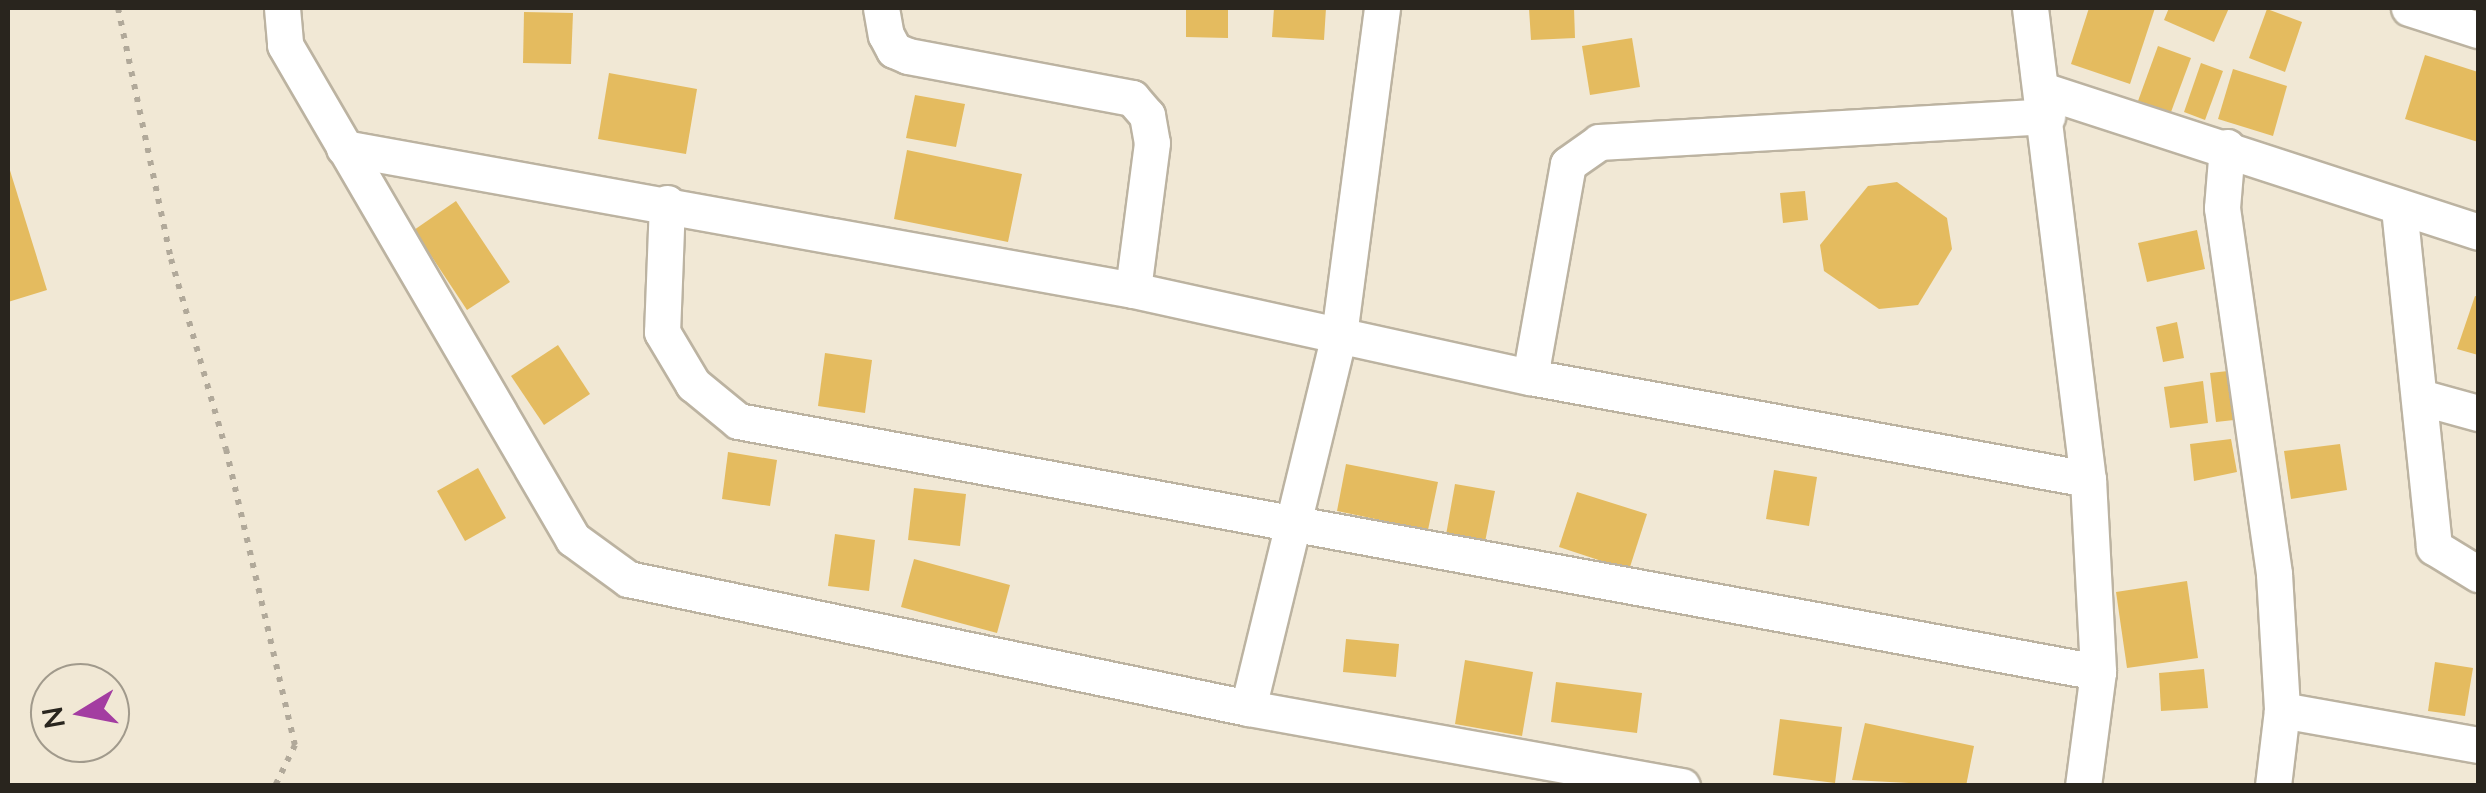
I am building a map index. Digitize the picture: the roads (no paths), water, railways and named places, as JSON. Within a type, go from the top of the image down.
[{"type":"street","points":[[282,8],[285,44],[573,539],[597,562],[628,580],[1248,708],[1682,786]]},
{"type":"street","points":[[881,8],[894,50],[908,56],[1132,98],[1152,143],[1133,290]]},
{"type":"street","points":[[1248,708],[1289,525],[1339,335],[1382,8]]},
{"type":"street","points":[[2030,8],[2046,104],[2088,479],[2098,672],[2083,786]]},
{"type":"street","points":[[2408,8],[2478,30]]},
{"type":"street","points":[[1530,376],[1568,164],[1600,142],[2046,104],[2227,147],[2478,232]]},
{"type":"street","points":[[2227,147],[2222,208],[2274,574],[2282,710],[2272,786]]},
{"type":"street","points":[[344,148],[667,202],[1133,290],[1530,376],[2088,479]]},
{"type":"street","points":[[667,202],[662,332],[694,384],[738,421],[2098,672]]},
{"type":"street","points":[[2399,208],[2434,547],[2478,574]]},
{"type":"street","points":[[2420,396],[2478,413]]},
{"type":"street","points":[[2282,710],[2478,745]]}]
